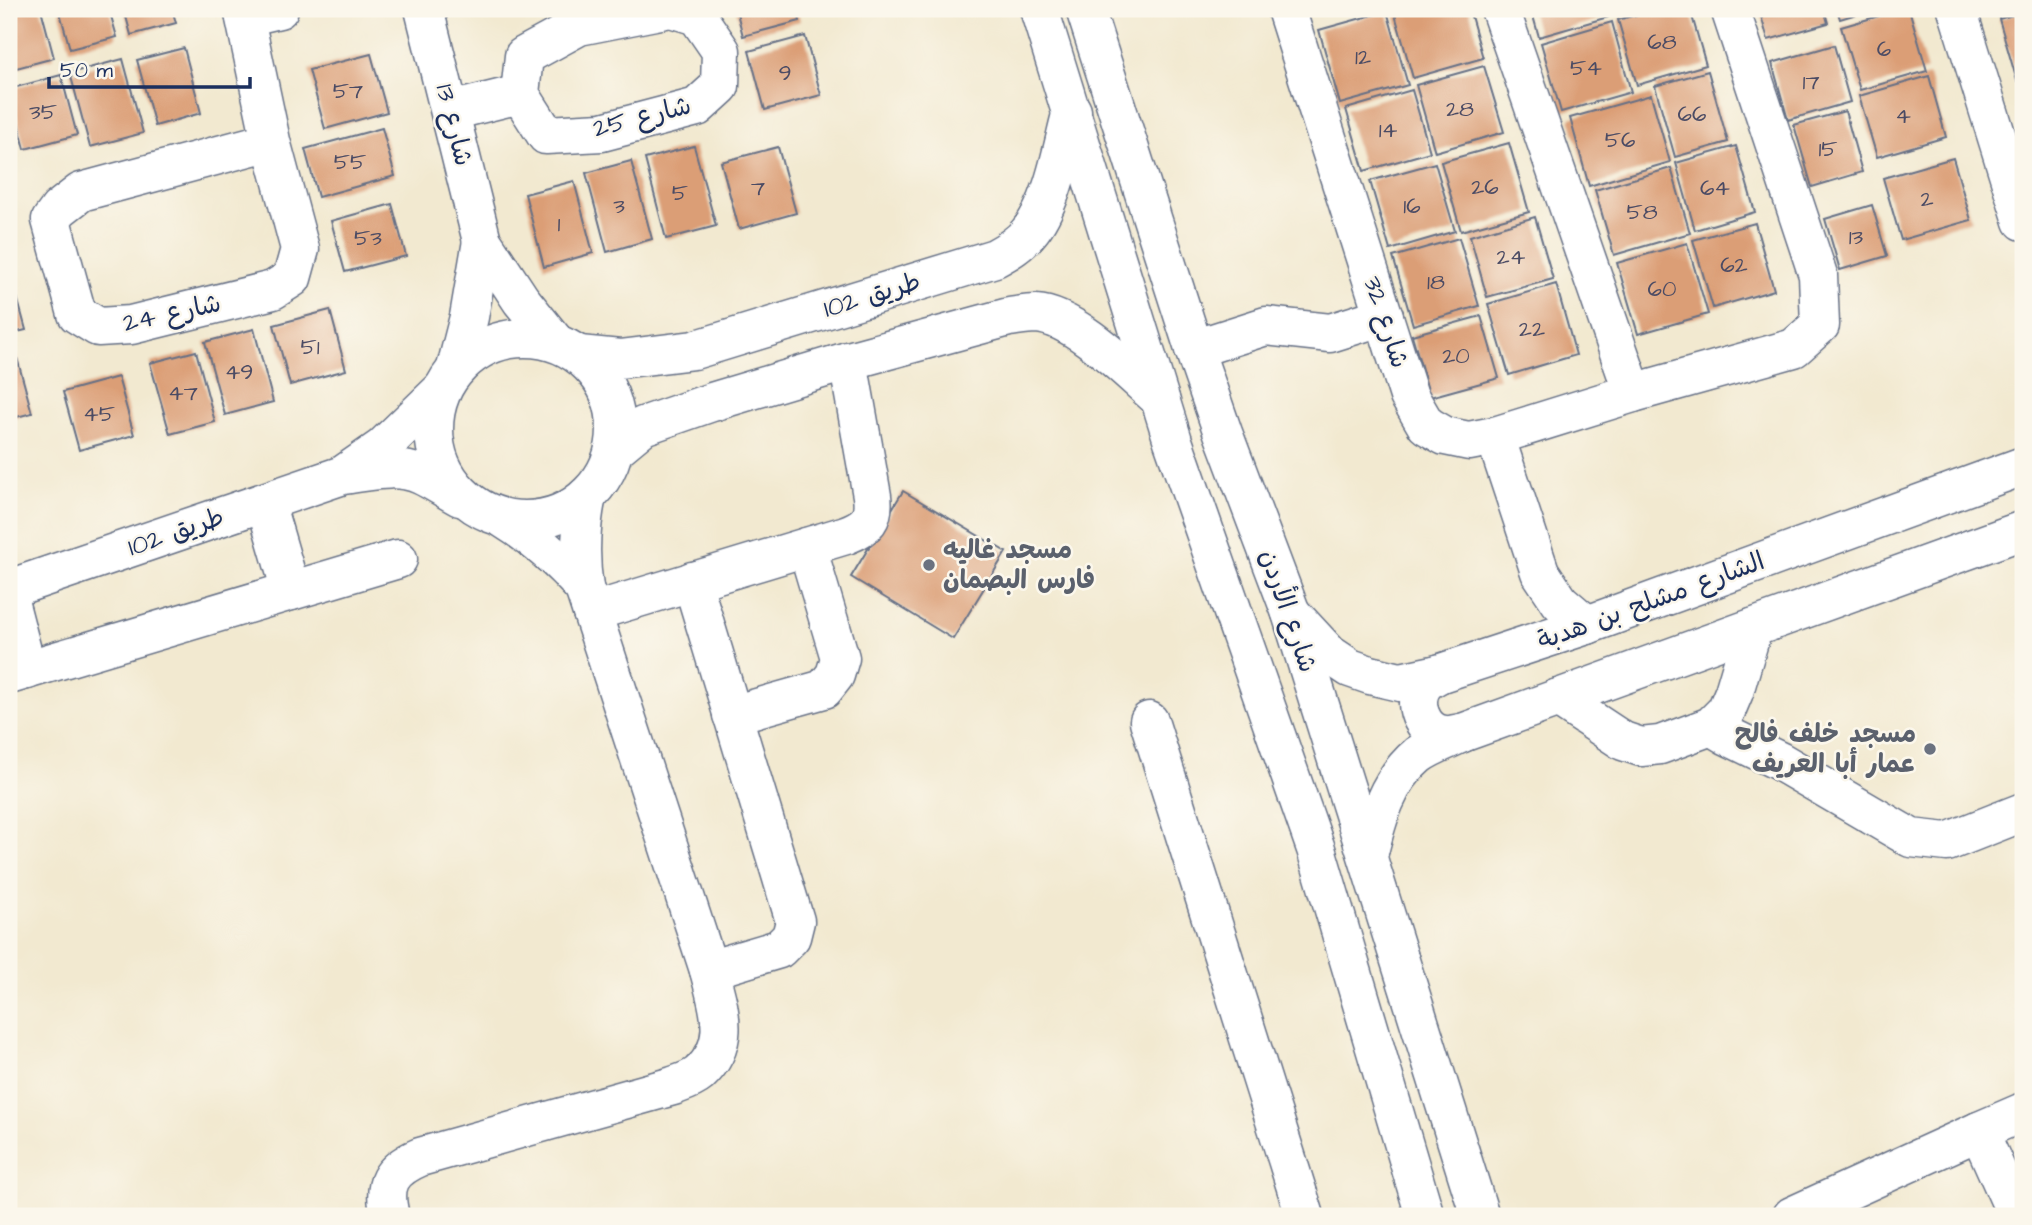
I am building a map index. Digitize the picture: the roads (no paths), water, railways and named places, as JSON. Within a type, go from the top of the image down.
[{"type":"street","name":"شارع 13","points":[[424,9],[482,241],[521,300],[567,348]]},
{"type":"street","points":[[451,111],[520,94],[524,56],[579,26],[665,9]]},
{"type":"street","name":"شارع 25","points":[[520,94],[547,135],[602,132],[697,107],[720,86],[721,51],[697,16],[674,9]]},
{"type":"street","name":"شارع الأردن","points":[[1039,9],[1160,399],[1316,849],[1424,1216]]},
{"type":"street","name":"شارع الأردن","points":[[1085,9],[1194,349],[1291,613],[1479,1216]]},
{"type":"street","name":"شارع 32","points":[[1286,9],[1409,396],[1426,425],[1445,436],[1469,441],[1495,436],[1633,393],[1794,348],[1820,325],[1818,275],[1730,9]]},
{"type":"street","points":[[1500,9],[1633,393]]},
{"type":"street","points":[[1957,9],[2023,221]]},
{"type":"street","name":"شارع 24","points":[[256,12],[271,141],[300,249],[292,278],[273,290],[131,325],[98,327],[78,314],[51,220],[59,209],[81,192],[271,141]]},
{"type":"street","name":"طريق 102","points":[[567,348],[620,359],[694,350],[995,258],[1013,248],[1040,218],[1072,111]]},
{"type":"street","name":"شارع 13","points":[[448,379],[469,317],[482,241]]},
{"type":"street","points":[[614,450],[643,426],[712,402],[1009,317],[1036,314],[1060,320],[1080,331],[1160,399]]},
{"type":"street","points":[[1194,349],[1266,326],[1330,333],[1384,316]]},
{"type":"street","points":[[496,516],[522,521],[546,519],[568,510],[587,496],[604,475],[614,450],[616,424],[611,397],[598,374],[567,348],[529,337],[502,340],[477,350],[448,379],[434,419],[434,438],[445,475],[463,497],[496,516],[527,533],[547,549],[588,600]]},
{"type":"street","points":[[588,600],[692,581],[807,548],[859,530],[869,521],[874,509],[848,361]]},
{"type":"street","name":"طريق 102","points":[[343,475],[383,447],[448,379]]},
{"type":"street","points":[[1495,436],[1540,572],[1560,602],[1587,625]]},
{"type":"street","name":"الشارع مشلح بن هدبة","points":[[1291,613],[1329,654],[1370,675],[1400,682],[1438,674],[1587,625],[2023,466]]},
{"type":"street","name":"طريق 102","points":[[9,589],[343,475],[388,469],[411,472],[496,516]]},
{"type":"street","points":[[390,1216],[386,1201],[389,1182],[401,1165],[419,1157],[673,1086],[697,1076],[714,1056],[722,1031],[709,970],[588,600],[581,565],[580,542],[587,496]]},
{"type":"street","points":[[265,502],[291,591]]},
{"type":"street","points":[[1368,856],[1387,794],[1400,774],[1420,754],[1462,733],[2023,530]]},
{"type":"street","points":[[732,715],[824,689],[835,675],[840,658],[807,548]]},
{"type":"street","points":[[9,601],[18,673],[398,559]]},
{"type":"street","points":[[692,581],[795,920],[791,937],[779,949],[709,970]]},
{"type":"street","points":[[1558,698],[1623,741],[1641,747],[1660,745],[1711,726],[1726,711],[1753,628]]},
{"type":"street","points":[[1438,674],[1424,684],[1418,699],[1420,716],[1430,729],[1445,735],[1462,733]]},
{"type":"street","points":[[1149,720],[1305,1216]]},
{"type":"street","points":[[1711,726],[1779,761],[1911,838],[1947,842],[2023,812]]},
{"type":"street","points":[[1792,1216],[2023,1112]]},
{"type":"street","points":[[1979,1131],[2017,1216]]},
{"type":"place","name":"مسجد غاليه فارس البصمان","points":[[929,565]]},
{"type":"place","name":"مسجد خلف فالح عمار أبا العريف","points":[[1930,749]]}]
